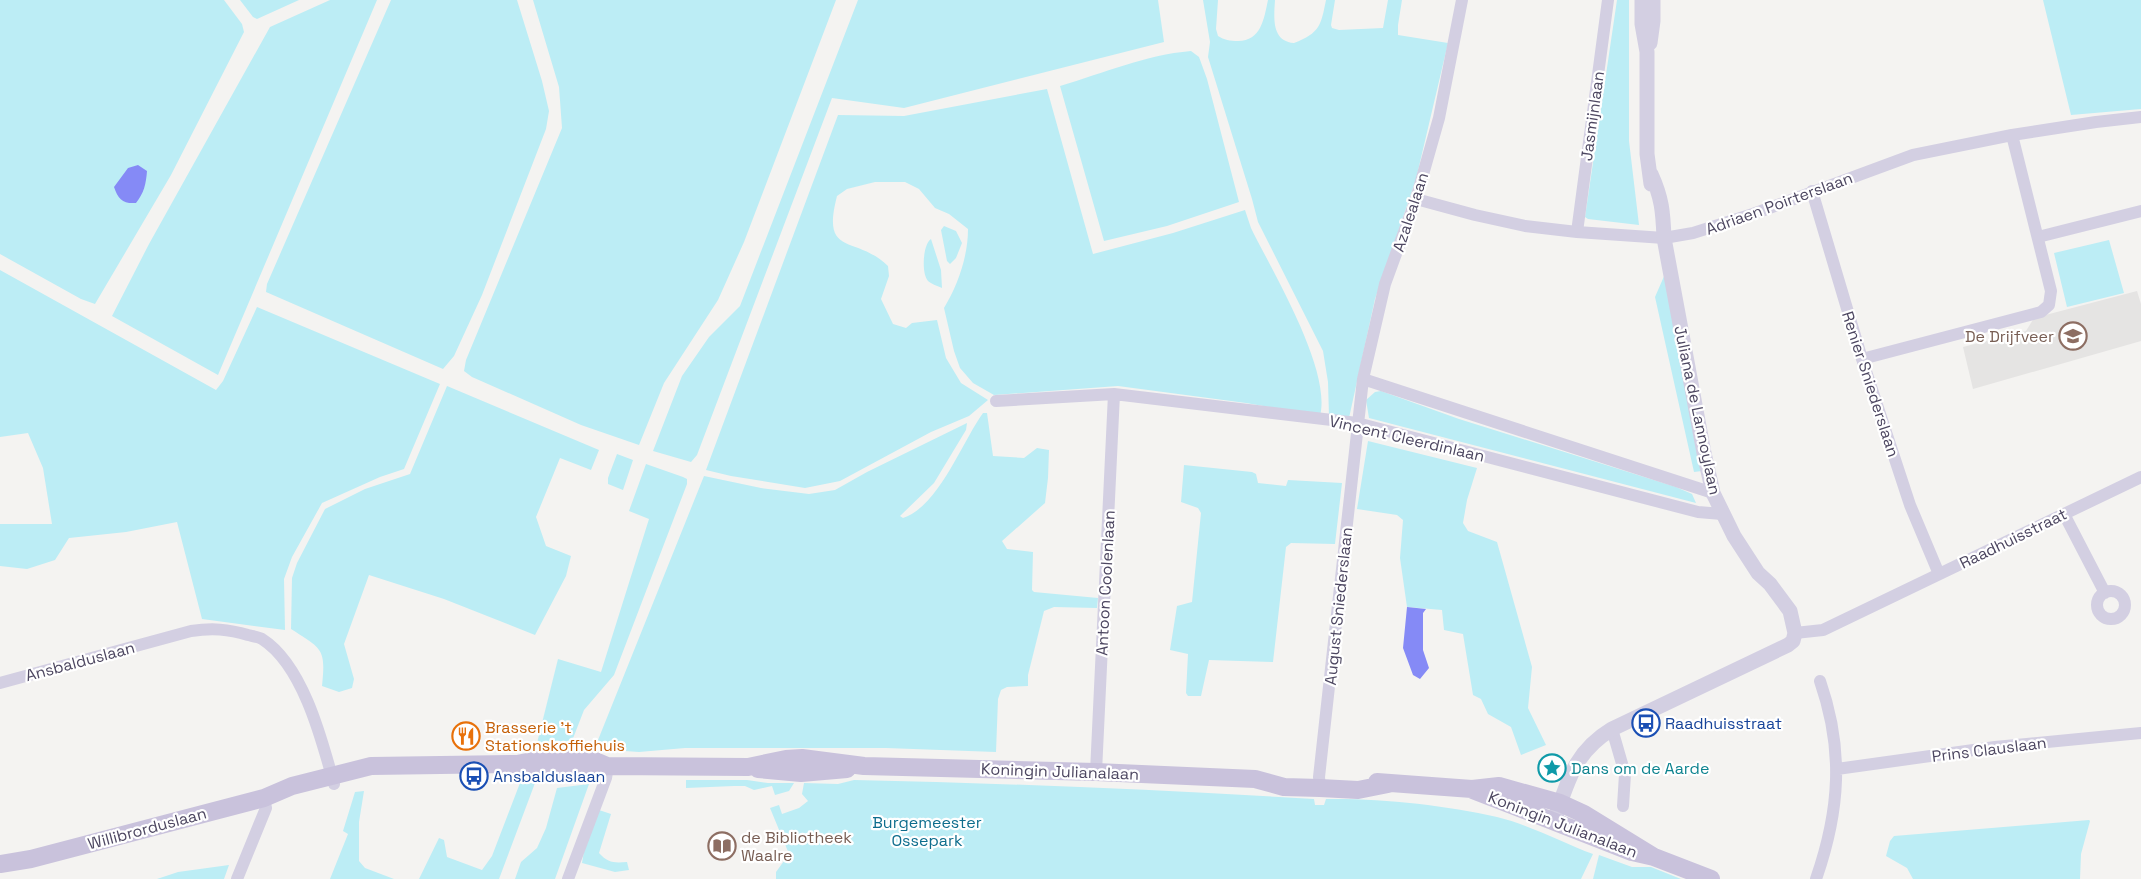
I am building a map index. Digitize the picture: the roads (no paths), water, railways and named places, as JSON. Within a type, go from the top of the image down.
[{"type":"main road","name":"Willibrorduslaan","points":[[0,864],[31,858],[264,798],[292,786],[333,780],[371,766],[517,764],[552,757],[578,757],[608,766]]},
{"type":"main road","name":"Koningin Julianalaan","points":[[608,766],[748,767],[769,772],[801,773],[864,766],[1096,772],[1255,779],[1284,787],[1320,783],[1358,790],[1388,784],[1472,789],[1499,786],[1560,803],[1613,830],[1654,857]]},
{"type":"main road","name":"Koningin Julianalaan","points":[[1472,789],[1632,852],[1654,857],[1711,879]]},
{"type":"main road","name":"Willibrorduslaan","points":[[0,871],[19,866],[31,858]]},
{"type":"street","name":"Azalealaan","points":[[1357,423],[1363,379],[1385,284],[1416,199],[1439,118],[1462,0]]},
{"type":"street","name":"Jasmijnlaan","points":[[1577,232],[1608,0]]},
{"type":"street","name":"Juliana de Lannoylaan","points":[[1642,0],[1643,33],[1647,52],[1647,154],[1651,174],[1662,203],[1664,238],[1713,492],[1722,514],[1758,572],[1763,588],[1795,633]]},
{"type":"street","name":"Juliana de Lannoylaan","points":[[1647,52],[1651,39],[1653,0]]},
{"type":"street","name":"Adriaen Poirterslaan","points":[[1416,199],[1526,226],[1577,232],[1664,238],[1693,233],[1913,155],[2012,135],[2141,117]]},
{"type":"street","points":[[1862,359],[2041,312],[2049,305],[2051,292],[2012,135]]},
{"type":"street","name":"Renier Sniederslaan","points":[[1812,192],[1862,359],[1910,506],[1939,574]]},
{"type":"street","points":[[2038,237],[2141,211]]},
{"type":"street","points":[[1363,379],[1713,492]]},
{"type":"street","name":"Vincent Cleerdinlaan","points":[[996,401],[1114,394],[1357,423],[1698,512],[1722,514]]},
{"type":"street","name":"Antoon Coolenlaan","points":[[1096,772],[1114,394]]},
{"type":"street","name":"August Sniederslaan","points":[[1320,783],[1357,423]]},
{"type":"street","name":"Raadhuisstraat","points":[[1795,633],[1823,630],[2141,477]]},
{"type":"street","points":[[2064,514],[2105,593]]},
{"type":"street","name":"Ansbalduslaan","points":[[0,683],[191,631],[213,628],[231,630],[262,639],[281,655],[307,696],[333,780]]},
{"type":"street","points":[[1554,821],[1573,770],[1584,752],[1596,739],[1612,729],[1781,649],[1793,640],[1795,633]]},
{"type":"street","points":[[1816,879],[1829,838],[1837,769],[1828,706],[1820,681]]},
{"type":"street","points":[[1612,729],[1625,774],[1626,794],[1623,806]]},
{"type":"street","name":"Prins Clauslaan","points":[[1837,769],[1995,747],[2141,733]]},
{"type":"street","points":[[568,879],[606,778],[608,766]]},
{"type":"street","points":[[238,879],[266,808],[264,798]]},
{"type":"place","name":"De Drijfveer","points":[[2073,336]]},
{"type":"place","name":"Raadhuisstraat","points":[[1646,723]]},
{"type":"place","name":"Brasserie 't Stationskoffiehuis","points":[[466,736]]},
{"type":"place","name":"Dans om de Aarde","points":[[1552,768]]},
{"type":"place","name":"Ansbalduslaan","points":[[474,776]]},
{"type":"place","name":"de Bibliotheek Waalre","points":[[722,846]]},
{"type":"park label","name":"Burgemeester Ossepark","points":[[927,831]]}]
